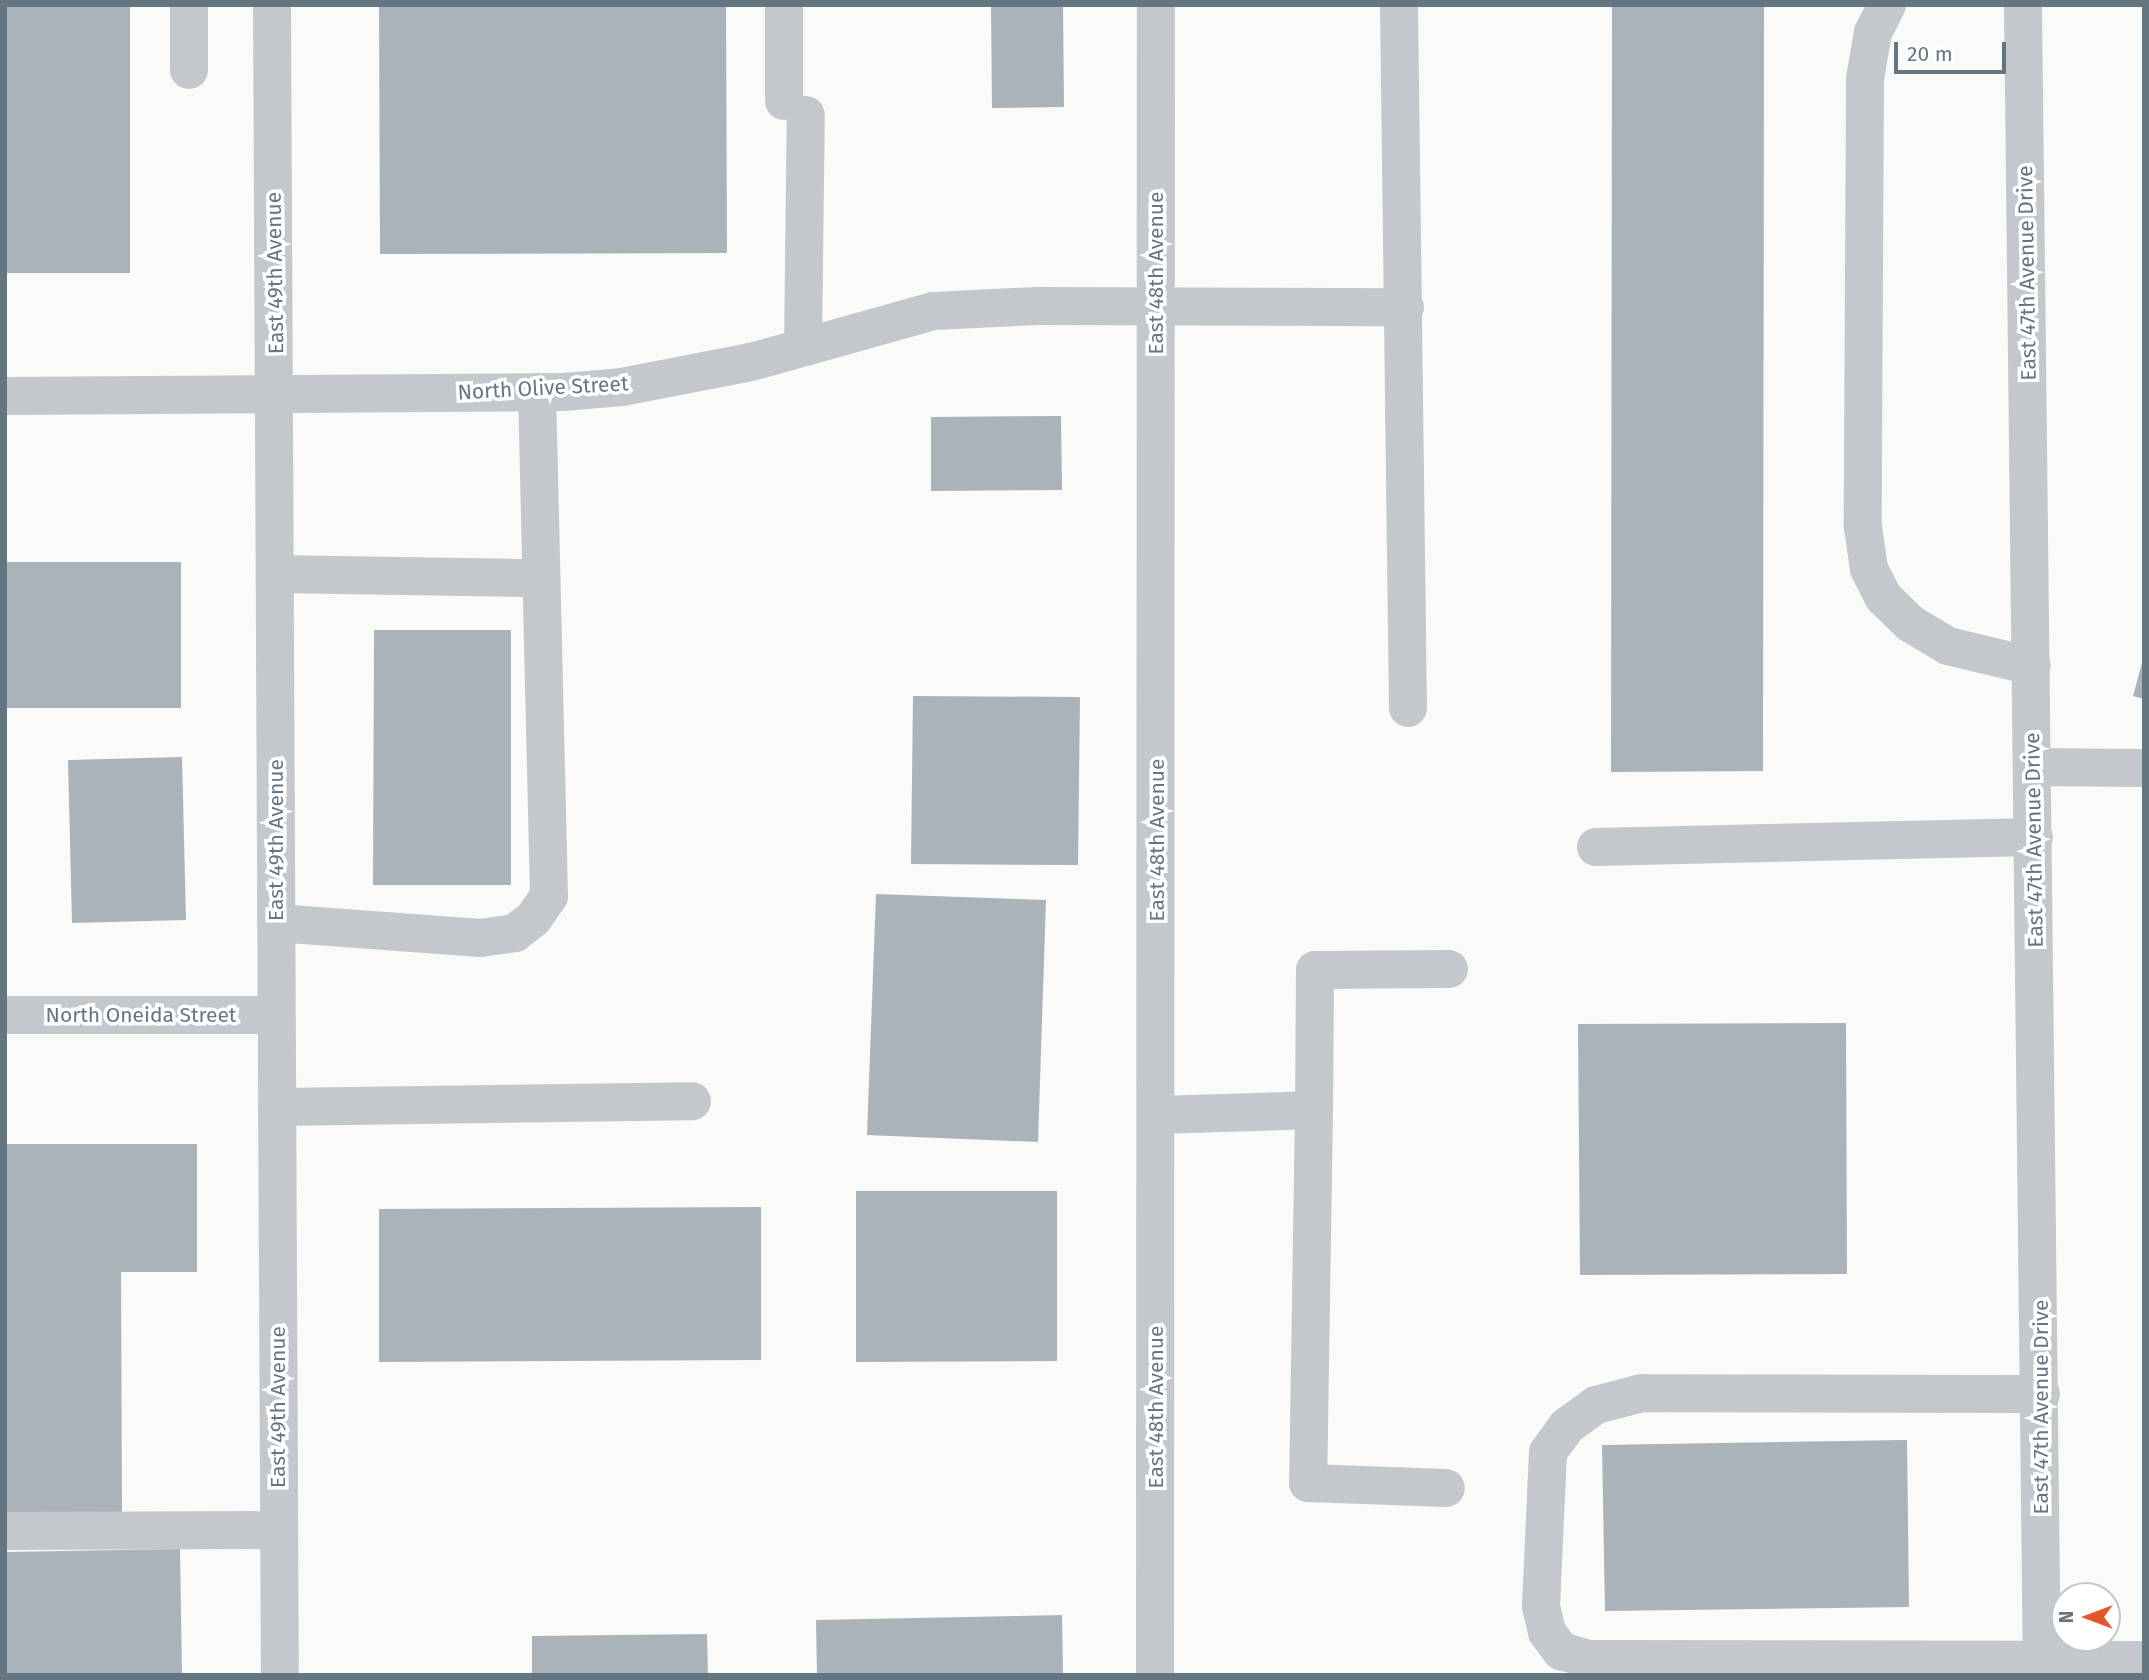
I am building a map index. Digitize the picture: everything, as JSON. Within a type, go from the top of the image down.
[{"type":"street","points":[[189,5],[189,70]]},
{"type":"street","name":"East 49th Avenue","points":[[272,5],[276,394],[280,1675]]},
{"type":"street","points":[[784,5],[795,108],[803,346]]},
{"type":"street","name":"East 48th Avenue","points":[[1155,1675],[1156,5]]},
{"type":"street","points":[[1399,5],[1405,307],[1408,708]]},
{"type":"street","points":[[1887,5],[1873,32],[1865,79],[1863,527],[1869,569],[1883,597],[1911,624],[1948,646],[2032,666]]},
{"type":"street","name":"East 47th Avenue Drive","points":[[2023,5],[2041,1394],[2042,1668]]},
{"type":"street","name":"North Olive Street","points":[[5,396],[537,392],[622,387],[751,362],[934,311],[1038,306],[1156,309],[1405,307]]},
{"type":"street","points":[[276,923],[480,938],[515,933],[533,919],[549,896],[539,578],[537,392]]},
{"type":"street","points":[[276,574],[539,578]]},
{"type":"street","points":[[2033,767],[2144,768]]},
{"type":"street","points":[[1596,846],[2034,836]]},
{"type":"street","points":[[1446,1488],[1308,1483],[1315,970],[1449,969]]},
{"type":"street","name":"North Oneida Street","points":[[5,1015],[276,1015]]},
{"type":"street","points":[[277,1107],[692,1101]]},
{"type":"street","points":[[1157,1115],[1314,1110]]},
{"type":"street","points":[[2041,1394],[1642,1393],[1596,1405],[1567,1426],[1548,1452],[1541,1606],[1547,1632],[1561,1651],[1589,1659],[2042,1668],[2144,1660]]},
{"type":"street","points":[[5,1531],[279,1530]]},
{"type":"building","points":[[5,5],[130,5],[130,273],[5,273]]},
{"type":"building","points":[[379,5],[726,5],[727,253],[380,254]]},
{"type":"building","points":[[991,5],[1063,5],[1064,107],[992,108]]},
{"type":"building","points":[[1612,5],[1764,5],[1763,771],[1611,772]]},
{"type":"building","points":[[1061,416],[1062,490],[931,491],[931,417]]},
{"type":"building","points":[[5,562],[181,562],[181,708],[5,708]]},
{"type":"building","points":[[374,630],[511,630],[511,885],[373,885]]},
{"type":"building","points":[[2144,660],[2144,699],[2133,696]]},
{"type":"building","points":[[913,696],[1080,697],[1078,865],[911,864]]},
{"type":"building","points":[[182,757],[186,920],[72,923],[68,760]]},
{"type":"building","points":[[876,894],[1046,900],[1038,1142],[867,1135]]},
{"type":"building","points":[[1846,1023],[1847,1274],[1580,1275],[1578,1024]]},
{"type":"building","points":[[5,1144],[197,1144],[197,1272],[121,1272],[122,1513],[5,1513]]},
{"type":"building","points":[[856,1191],[1057,1191],[1057,1361],[856,1362]]},
{"type":"building","points":[[761,1207],[761,1360],[379,1362],[379,1209]]},
{"type":"building","points":[[1907,1440],[1909,1607],[1605,1611],[1602,1445]]},
{"type":"building","points":[[180,1549],[182,1675],[5,1675],[5,1552]]},
{"type":"building","points":[[1062,1615],[1063,1675],[817,1675],[816,1620]]},
{"type":"building","points":[[707,1634],[708,1675],[532,1675],[532,1636]]}]
